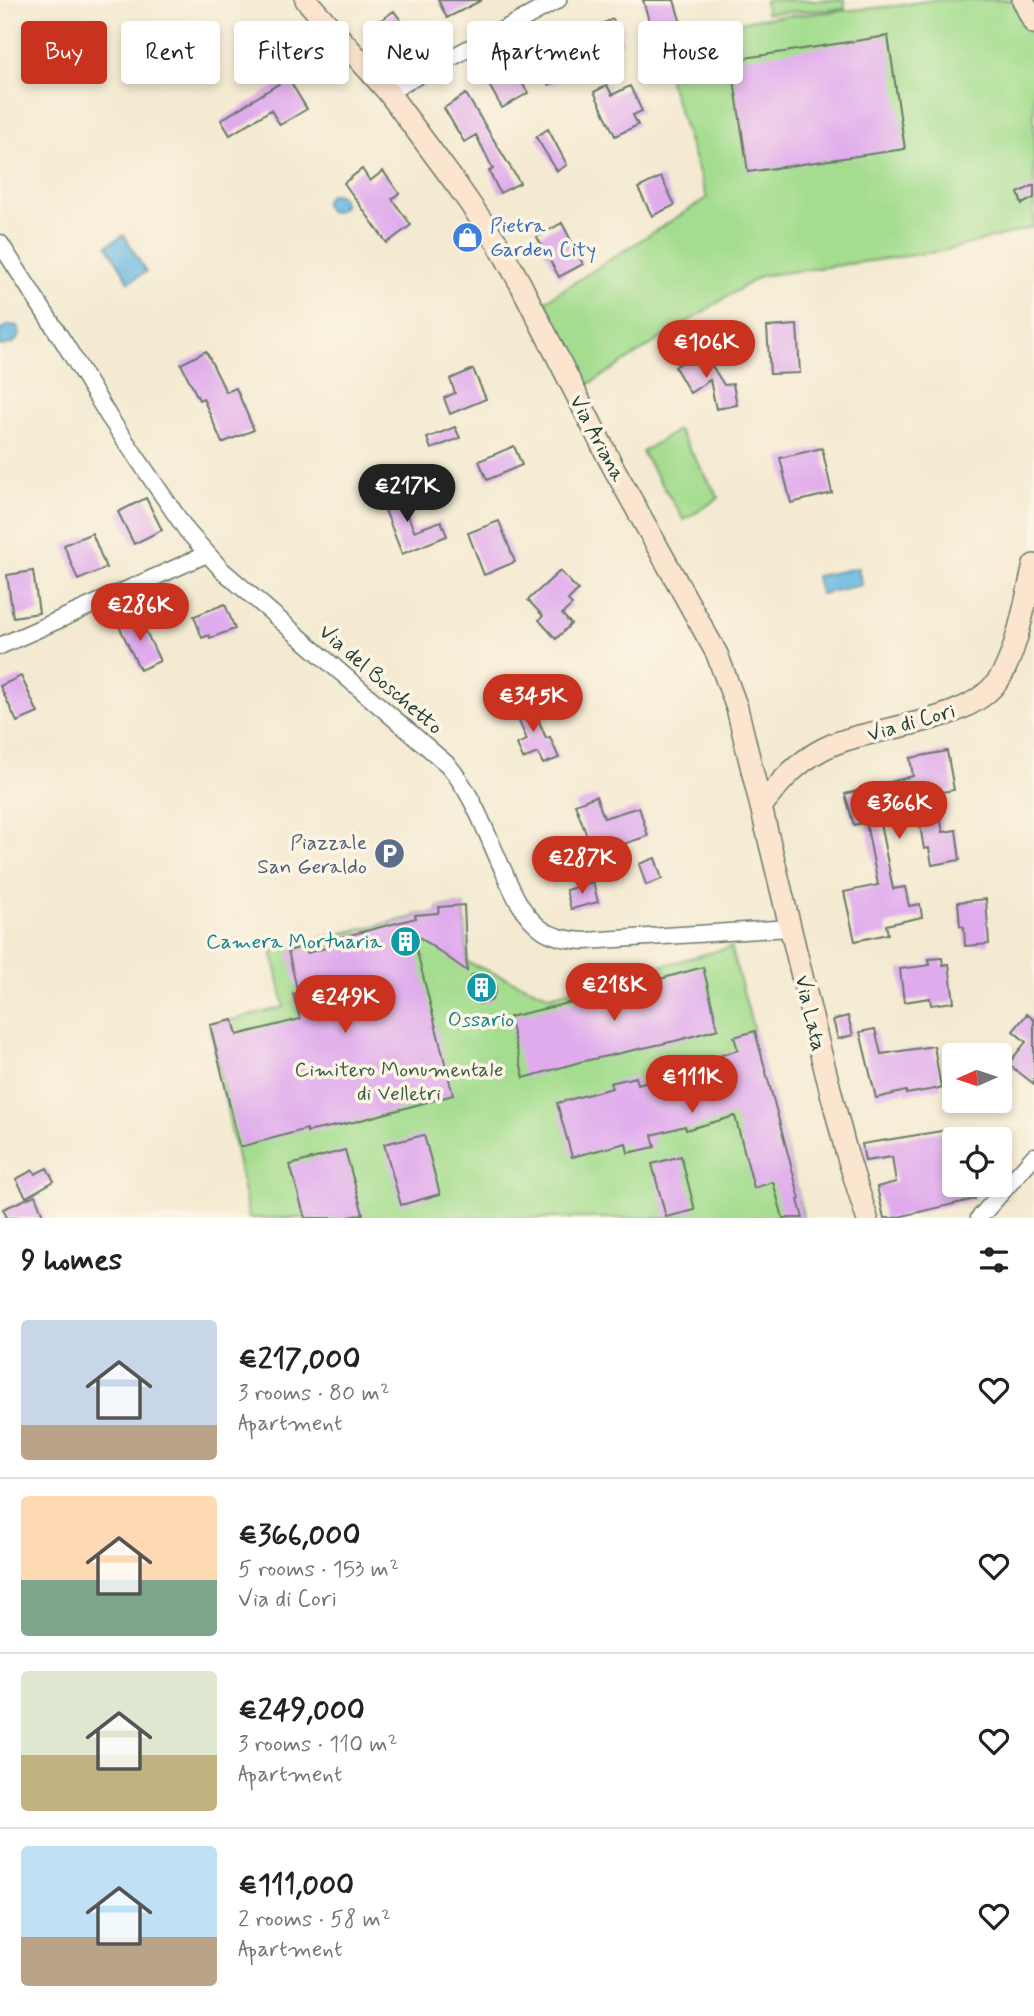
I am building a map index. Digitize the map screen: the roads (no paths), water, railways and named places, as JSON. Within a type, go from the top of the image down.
[{"type":"main road","name":"Via Ariana","points":[[306,0],[388,92],[459,188],[512,268],[597,437],[717,654],[737,708],[761,807]]},
{"type":"main road","points":[[1023,0],[1034,23]]},
{"type":"main road","name":"Via di Cori","points":[[761,807],[790,771],[818,752],[855,737],[950,713],[971,703],[990,689],[1002,675],[1010,657],[1034,565]]},
{"type":"main road","name":"Via Lata","points":[[761,807],[839,1126],[867,1218]]},
{"type":"street","points":[[388,92],[558,0]]},
{"type":"street","name":"Via del Boschetto","points":[[0,243],[102,406],[182,524],[222,570],[448,765],[466,789],[516,898],[540,928],[557,937],[585,941],[791,928]]},
{"type":"street","points":[[0,646],[207,554]]},
{"type":"street","points":[[979,1218],[1034,1156]]},
{"type":"water","points":[[334,194],[340,197],[343,203],[340,209],[334,212],[328,209],[325,203],[328,197]]},
{"type":"water","points":[[124,235],[146,272],[129,282],[107,245]]},
{"type":"water","points":[[10,325],[17,326],[20,334],[14,342],[0,346],[0,330]]},
{"type":"water","points":[[858,568],[862,585],[820,594],[816,576]]},
{"type":"place","name":"Pietra Garden City","points":[[467,237]]},
{"type":"place","name":"Piazzale San Geraldo","points":[[390,854]]},
{"type":"place","name":"Camera Mortuaria","points":[[405,941]]},
{"type":"place","name":"Ossario","points":[[481,987]]},
{"type":"park label","name":"Cimitero Monumentale di Velletri","points":[[399,1081]]}]
